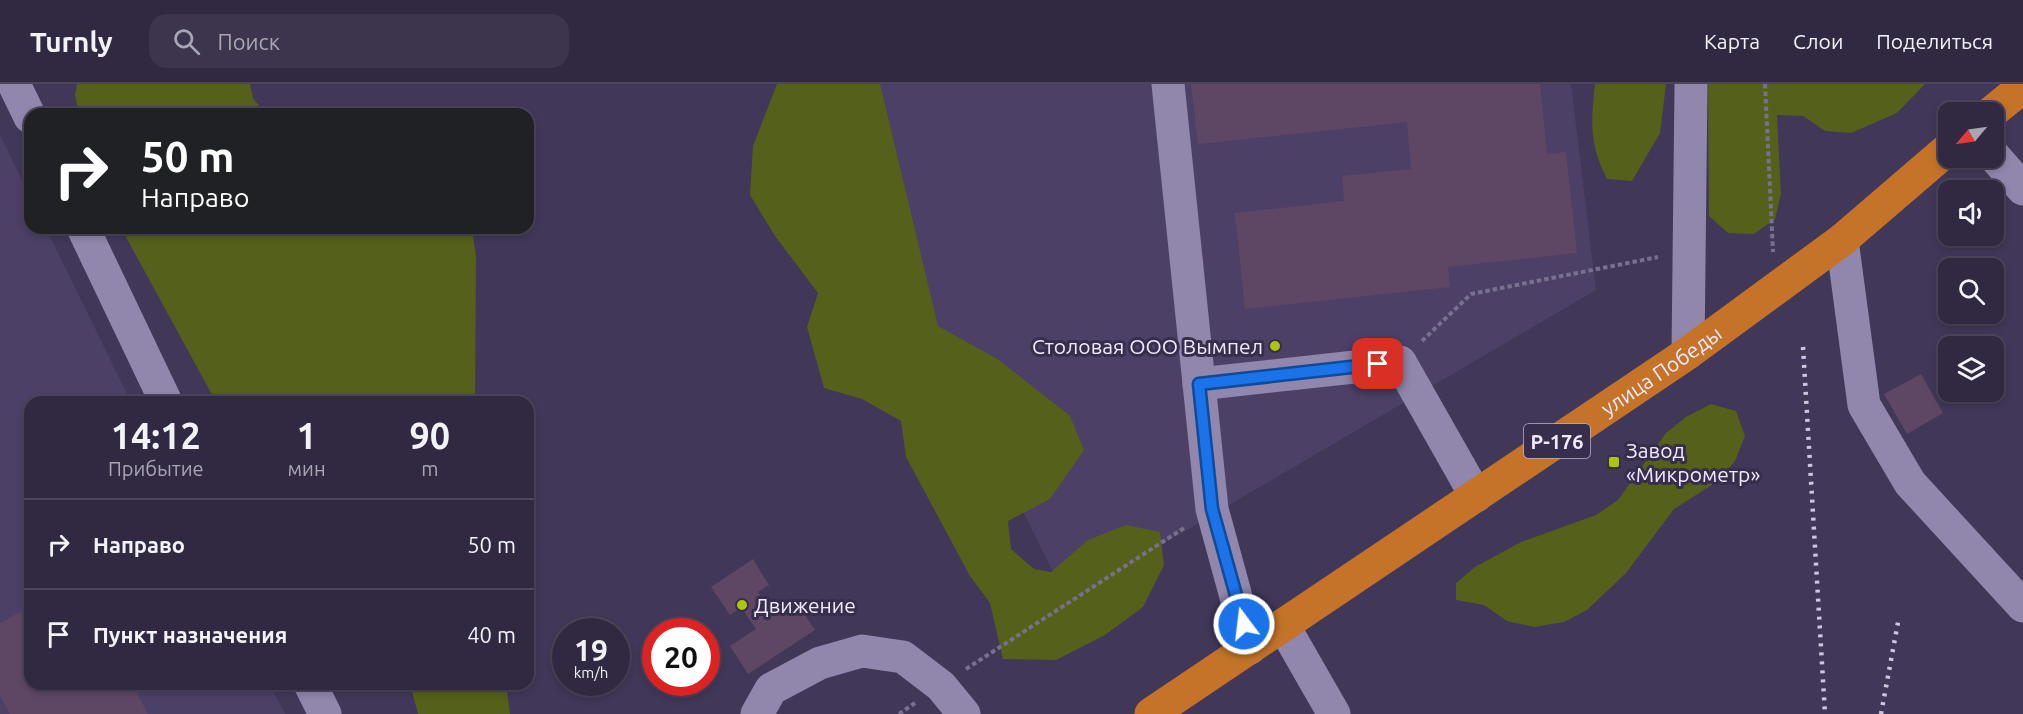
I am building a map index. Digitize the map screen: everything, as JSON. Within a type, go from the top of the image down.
[{"type":"highway","points":[[2004,102],[2023,87]]},
{"type":"highway","name":"улица Победы","points":[[1151,714],[1688,353],[1842,240],[1938,157]]},
{"type":"street","points":[[14,84],[26,108]]},
{"type":"street","points":[[1168,84],[1212,509],[1250,648]]},
{"type":"street","points":[[1688,353],[1691,84]]},
{"type":"street","points":[[2004,167],[2023,189]]},
{"type":"street","points":[[86,234],[163,396]]},
{"type":"street","points":[[1842,240],[1864,405],[1910,483],[2023,606]]},
{"type":"street","points":[[1199,384],[1400,362],[1476,496]]},
{"type":"street","points":[[1282,626],[1334,714]]},
{"type":"street","points":[[757,714],[771,689],[820,663],[862,651],[903,657],[941,686],[964,714]]},
{"type":"street","points":[[313,690],[326,714]]},
{"type":"path","points":[[1765,84],[1774,288]]},
{"type":"path","points":[[1400,362],[1472,294],[1688,251]]},
{"type":"path","points":[[899,714],[1212,509]]},
{"type":"shaded area","points":[[817,84],[1571,84],[1596,290],[1067,600],[817,95]]},
{"type":"shaded area","points":[[0,135],[24,184],[24,234],[49,234],[128,396],[24,396],[24,690],[273,690],[285,714],[0,714]]},
{"type":"green space","points":[[77,84],[250,84],[253,98],[260,108],[78,108],[75,95]]},
{"type":"green space","points":[[777,84],[880,84],[938,326],[999,360],[1070,416],[1084,450],[1050,499],[1008,521],[1011,549],[1034,569],[1051,572],[1088,540],[1126,525],[1160,532],[1164,565],[1143,607],[1105,635],[1056,660],[1003,659],[990,603],[970,576],[906,457],[901,421],[862,399],[824,388],[807,327],[818,293],[775,236],[750,195],[753,146]]},
{"type":"green space","points":[[1595,84],[1666,84],[1660,133],[1632,181],[1607,179],[1601,166],[1593,133]]},
{"type":"green space","points":[[1708,84],[1925,84],[1897,113],[1851,133],[1825,131],[1803,116],[1777,115],[1781,194],[1775,219],[1754,234],[1728,233],[1709,216]]},
{"type":"green space","points":[[124,234],[473,234],[476,257],[475,396],[213,396]]},
{"type":"green space","points":[[1711,404],[1736,411],[1745,436],[1735,461],[1718,481],[1674,509],[1626,573],[1587,610],[1564,622],[1534,627],[1507,621],[1484,605],[1456,600],[1456,583],[1475,567],[1521,542],[1596,515],[1618,500],[1666,433],[1686,417]]},
{"type":"green space","points":[[412,690],[507,690],[510,714],[418,714]]},
{"type":"building","points":[[1191,84],[1540,84],[1547,154],[1566,152],[1577,253],[1448,267],[1450,287],[1245,309],[1235,213],[1344,201],[1342,176],[1411,169],[1407,122],[1198,144]]},
{"type":"building","points":[[1921,374],[1943,413],[1907,434],[1884,394]]},
{"type":"building","points":[[753,559],[769,585],[758,592],[773,614],[795,600],[815,630],[748,674],[730,646],[756,629],[741,607],[730,615],[711,587]]},
{"type":"building","points":[[24,610],[24,690],[135,690],[148,714],[10,714],[0,696],[0,623]]},
{"type":"railway","points":[[1803,347],[1825,714]]},
{"type":"railway","points":[[1881,714],[1899,617]]},
{"type":"place","name":"Столовая ООО Вымпел","points":[[1275,346]]},
{"type":"place","name":"Завод «Микрометр»","points":[[1614,462]]},
{"type":"place","name":"Движение","points":[[742,605]]},
{"type":"route","points":[[1244,624],[1212,509],[1199,384],[1378,364]]}]
